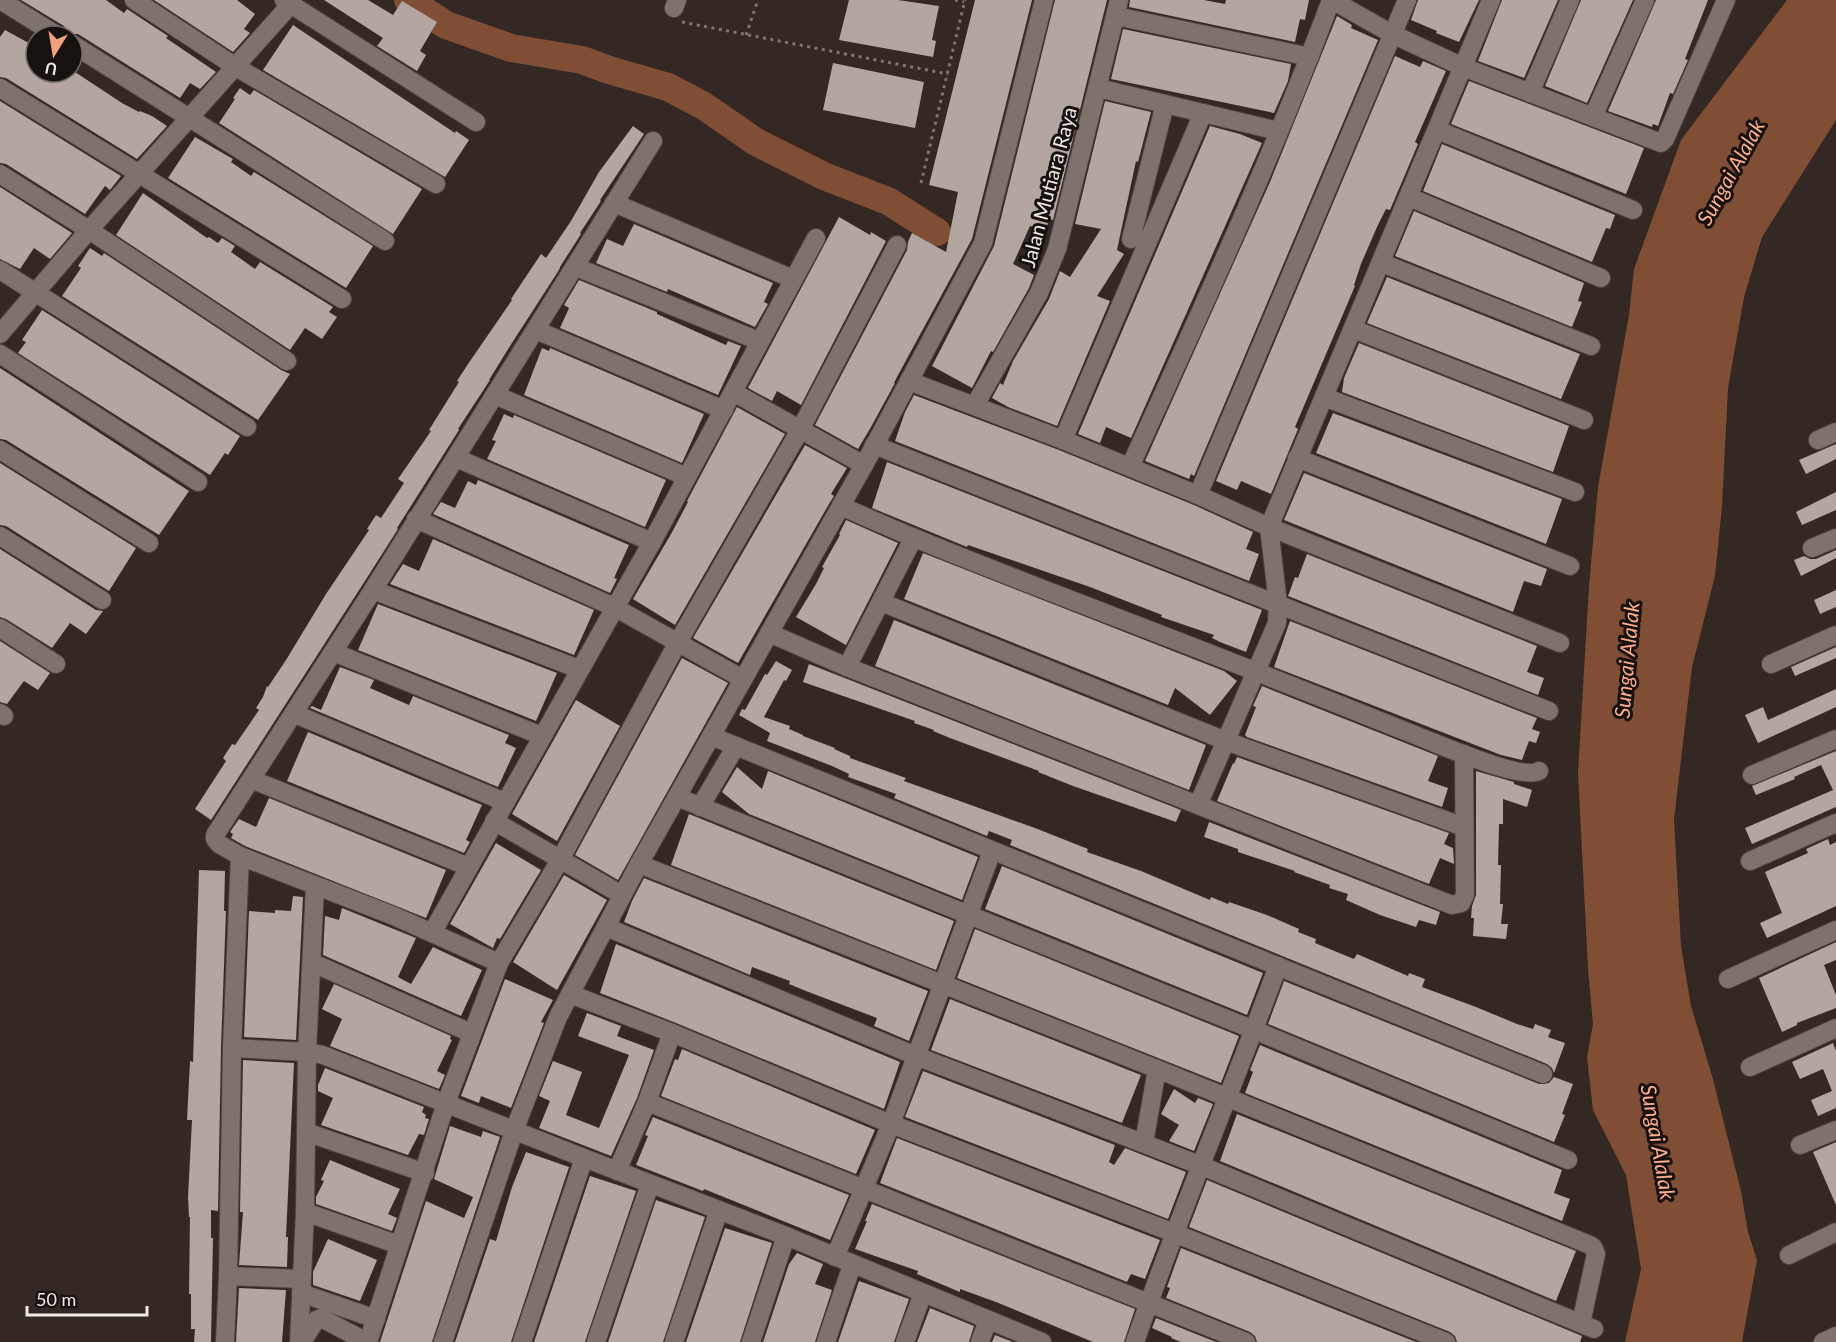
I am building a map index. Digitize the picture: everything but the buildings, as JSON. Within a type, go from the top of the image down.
[{"type":"street","points":[[0,0],[39,24]]},
{"type":"street","points":[[134,0],[236,67],[436,184]]},
{"type":"street","points":[[443,1342],[514,1131],[554,1026],[622,895],[864,465],[982,243],[1044,0]]},
{"type":"street","points":[[1130,468],[1228,251],[1310,57],[1331,0],[1392,33],[1463,67],[1657,142],[1663,142],[1726,0]]},
{"type":"street","points":[[1198,495],[1407,0]]},
{"type":"street","points":[[1198,805],[1277,623],[1278,604],[1269,527],[1491,0]]},
{"type":"street","points":[[1530,93],[1570,0]]},
{"type":"street","points":[[1593,117],[1645,0]]},
{"type":"street","points":[[0,334],[236,67],[288,2],[476,122]]},
{"type":"street","points":[[1117,8],[1310,57]]},
{"type":"street","name":"Jalan Mutiara Raya","points":[[975,405],[1047,277],[1057,249],[1117,8]]},
{"type":"street","points":[[84,51],[386,240]]},
{"type":"street","points":[[0,88],[342,299]]},
{"type":"street","points":[[1098,88],[1278,131]]},
{"type":"street","points":[[1131,239],[1165,104]]},
{"type":"street","points":[[1063,440],[1203,113]]},
{"type":"street","points":[[1437,129],[1633,210]]},
{"type":"street","points":[[499,963],[432,933],[240,856],[219,844],[215,835],[253,780],[373,591],[653,141]]},
{"type":"street","points":[[0,174],[287,361]]},
{"type":"street","points":[[1409,197],[1601,278]]},
{"type":"street","points":[[614,203],[793,279]]},
{"type":"street","points":[[432,933],[652,542],[816,238]]},
{"type":"street","points":[[301,1342],[316,1320],[321,1317],[368,1342],[446,1103],[499,963],[560,860],[677,644],[800,430],[897,245]]},
{"type":"street","points":[[1382,263],[1591,346]]},
{"type":"street","points":[[576,267],[759,341]]},
{"type":"street","points":[[0,270],[247,427]]},
{"type":"street","points":[[1353,329],[1584,420]]},
{"type":"street","points":[[536,330],[724,410]]},
{"type":"street","points":[[0,354],[198,482]]},
{"type":"street","points":[[909,381],[1063,440],[1198,495],[1269,527],[1560,642]]},
{"type":"street","points":[[733,392],[864,465]]},
{"type":"street","points":[[495,395],[687,477]]},
{"type":"street","points":[[1324,397],[1575,492]]},
{"type":"street","points":[[1818,440],[1836,432]]},
{"type":"street","points":[[874,445],[1139,552],[1549,711]]},
{"type":"street","points":[[0,450],[149,543]]},
{"type":"street","points":[[456,458],[652,542]]},
{"type":"street","points":[[1297,459],[1570,566]]},
{"type":"street","points":[[841,506],[913,539],[1464,754],[1519,772],[1539,771]]},
{"type":"street","points":[[416,519],[614,607],[743,679]]},
{"type":"street","points":[[0,536],[102,600]]},
{"type":"street","points":[[1812,548],[1836,537]]},
{"type":"street","points":[[847,667],[913,539]]},
{"type":"street","points":[[373,591],[579,669]]},
{"type":"street","points":[[881,602],[1226,741],[1464,827]]},
{"type":"street","points":[[0,628],[57,664]]},
{"type":"street","points":[[769,633],[847,667],[1452,905],[1461,903],[1466,895],[1464,754]]},
{"type":"street","points":[[1771,664],[1836,635]]},
{"type":"street","points":[[333,652],[542,736]]},
{"type":"street","points":[[295,714],[505,802]]},
{"type":"street","points":[[711,736],[1543,1074]]},
{"type":"street","points":[[1752,775],[1836,739]]},
{"type":"street","points":[[700,807],[736,746]]},
{"type":"street","points":[[253,780],[469,867]]},
{"type":"street","points":[[677,797],[1254,1030],[1568,1160]]},
{"type":"street","points":[[494,821],[622,895]]},
{"type":"street","points":[[1750,861],[1836,823]]},
{"type":"street","points":[[835,1257],[891,1124],[992,851]]},
{"type":"street","points":[[225,1342],[232,1047],[240,856]]},
{"type":"street","points":[[606,927],[916,1056],[1202,1166],[1588,1326],[1596,1254],[1593,1247],[1227,1097],[639,864]]},
{"type":"street","points":[[301,1342],[307,1052],[315,886]]},
{"type":"street","points":[[1728,979],[1836,930]]},
{"type":"street","points":[[313,963],[471,1033]]},
{"type":"street","points":[[1134,1342],[1278,966]]},
{"type":"street","points":[[570,994],[672,1033],[891,1124],[1174,1233],[1446,1342]]},
{"type":"street","points":[[1750,1067],[1836,1028]]},
{"type":"street","points":[[617,1172],[647,1102],[672,1033]]},
{"type":"street","points":[[232,1047],[323,1055],[617,1172],[786,1236],[1042,1342]]},
{"type":"street","points":[[1143,1143],[1157,1069]]},
{"type":"street","points":[[647,1102],[1246,1342]]},
{"type":"street","points":[[1800,1145],[1836,1130]]},
{"type":"street","points":[[306,1132],[425,1173]]},
{"type":"street","points":[[522,1342],[584,1158]]},
{"type":"street","points":[[596,1342],[650,1184]]},
{"type":"street","points":[[674,1342],[720,1210]]},
{"type":"street","points":[[305,1212],[399,1245]]},
{"type":"street","points":[[1789,1255],[1836,1232]]},
{"type":"street","points":[[751,1342],[786,1236]]},
{"type":"street","points":[[826,1342],[852,1265]]},
{"type":"street","points":[[228,1276],[301,1286],[376,1318]]},
{"type":"street","points":[[905,1342],[923,1293]]},
{"type":"street","points":[[980,1342],[988,1320]]},
{"type":"street","points":[[1823,1342],[1836,1336]]},
{"type":"path","points":[[746,36],[758,0]]},
{"type":"path","points":[[921,183],[964,1],[955,0]]},
{"type":"path","points":[[675,4],[673,15],[681,22],[948,75]]},
{"type":"water","name":"Sungai Alalak","points":[[1787,0],[1836,0],[1836,120],[1762,237],[1744,297],[1728,388],[1722,506],[1715,576],[1692,667],[1674,819],[1681,946],[1691,1006],[1713,1079],[1741,1191],[1748,1232],[1757,1260],[1742,1342],[1625,1342],[1641,1269],[1626,1175],[1593,1110],[1587,1057],[1593,1024],[1578,773],[1589,586],[1598,487],[1629,315],[1634,269],[1681,140]]},
{"type":"waterway","points":[[408,0],[446,25],[511,48],[582,60],[668,87],[704,106],[756,142],[826,177],[888,201],[937,232]]}]
